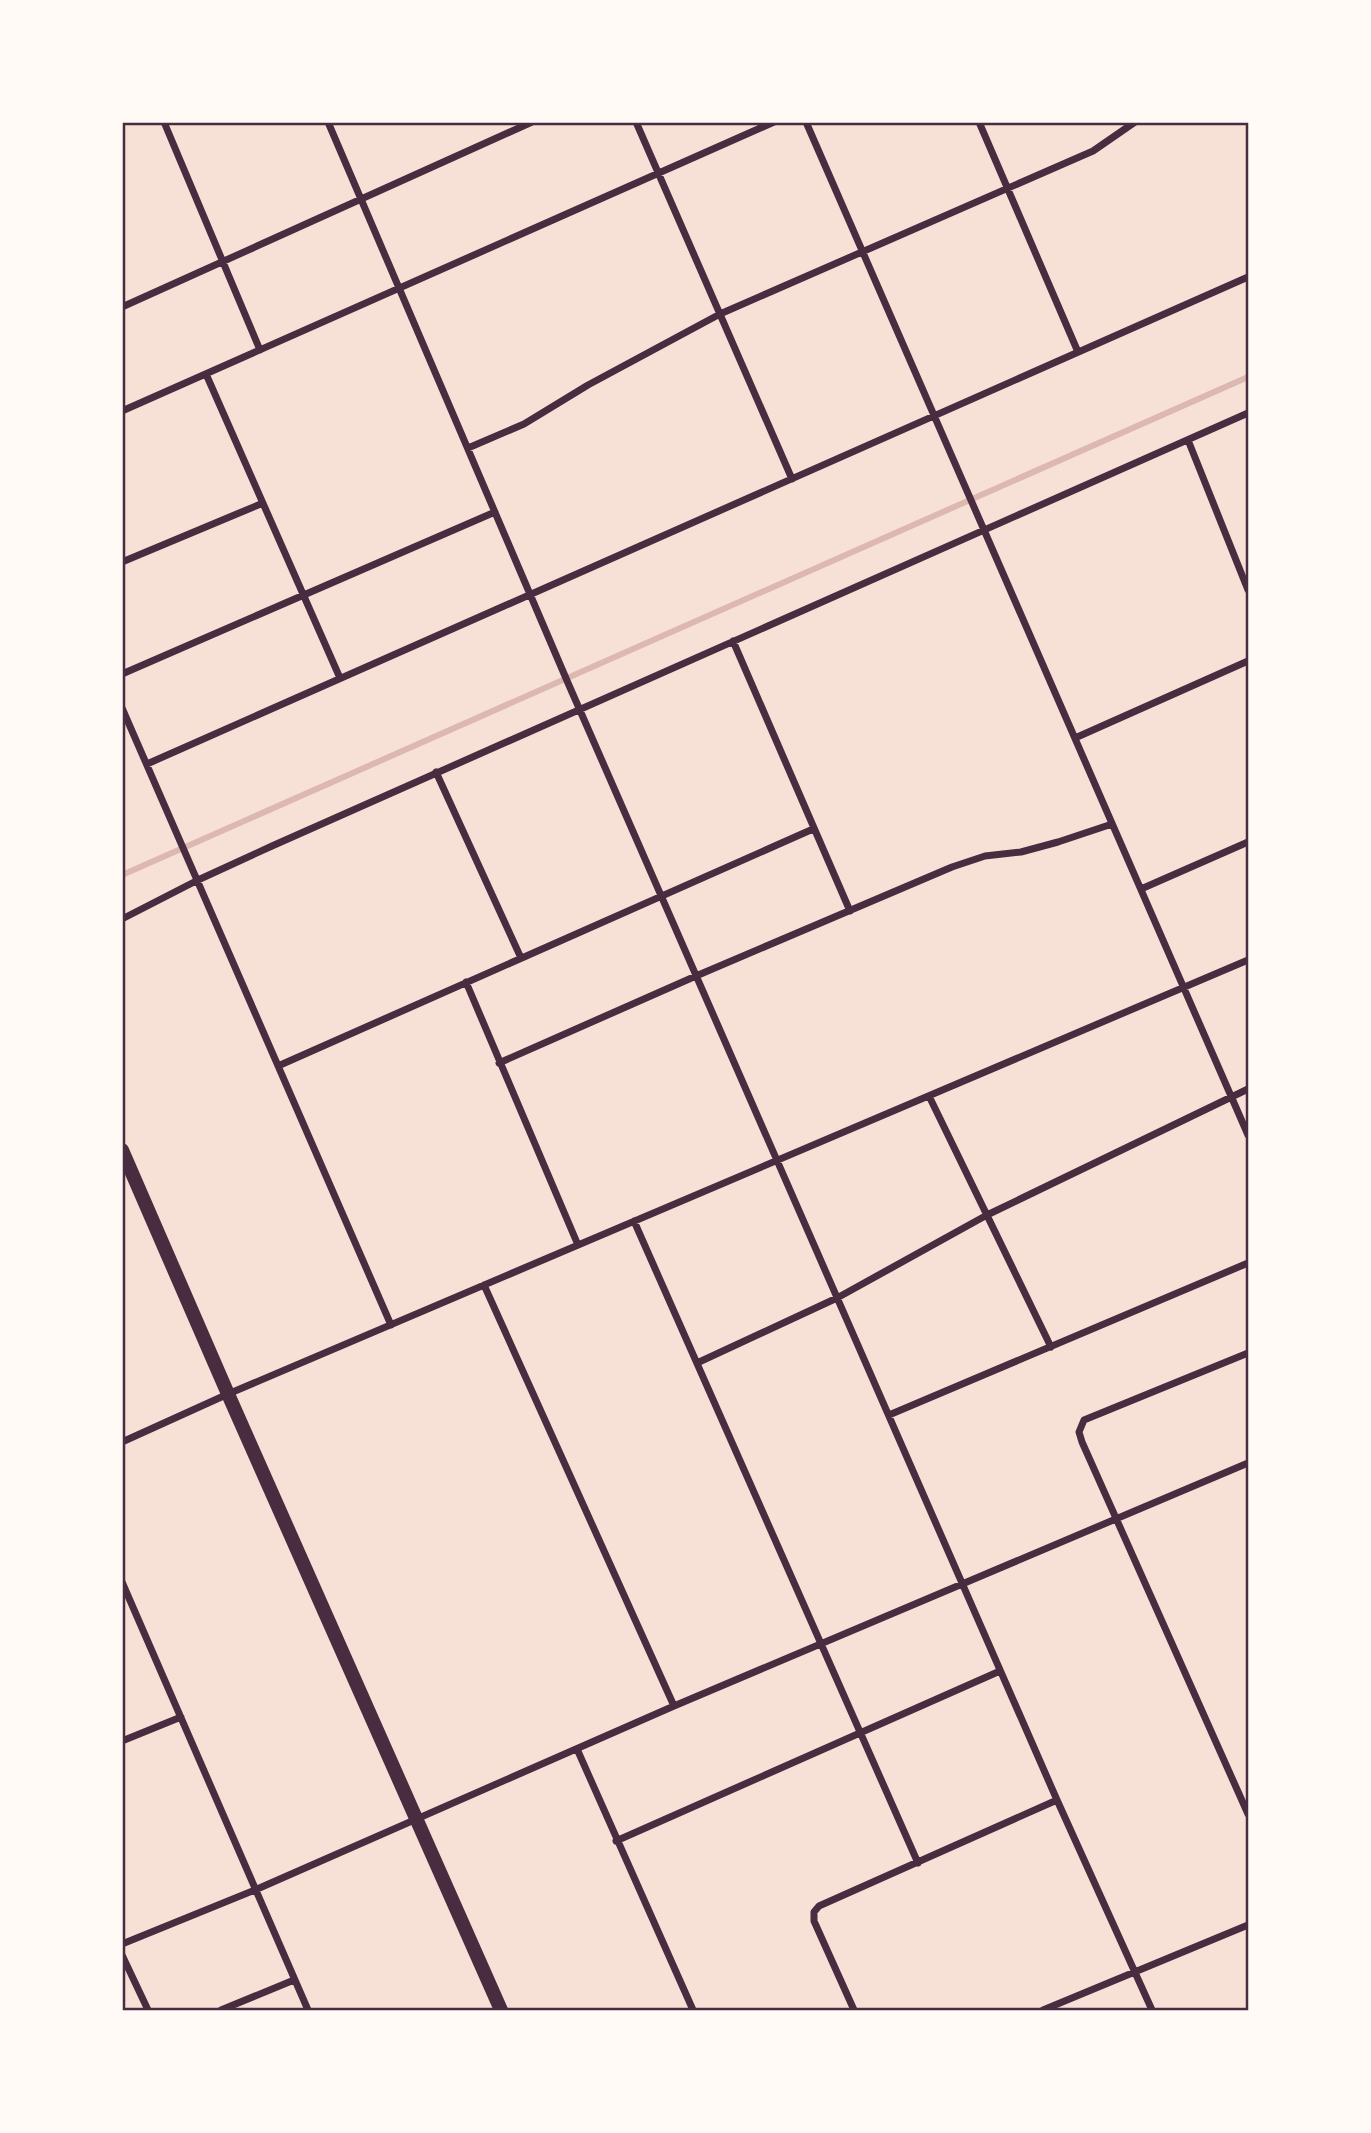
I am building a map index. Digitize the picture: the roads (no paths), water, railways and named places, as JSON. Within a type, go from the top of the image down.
[{"type":"main road","points":[[124,1156],[501,2011]]},
{"type":"street","points":[[164,122],[260,350]]},
{"type":"street","points":[[328,122],[579,708],[962,1585],[1152,2011]]},
{"type":"street","points":[[122,307],[531,122]]},
{"type":"street","points":[[636,122],[792,479]]},
{"type":"street","points":[[122,411],[774,122]]},
{"type":"street","points":[[806,122],[1248,1135]]},
{"type":"street","points":[[979,122],[1078,352]]},
{"type":"street","points":[[468,448],[524,424],[587,385],[720,314],[1093,150],[1135,122]]},
{"type":"street","points":[[147,764],[1248,277]]},
{"type":"street","points":[[206,374],[340,678]]},
{"type":"street","points":[[122,919],[198,880],[436,772],[1248,413]]},
{"type":"street","points":[[1188,440],[1248,590]]},
{"type":"street","points":[[122,562],[263,503]]},
{"type":"street","points":[[122,674],[495,512]]},
{"type":"street","points":[[733,640],[850,911]]},
{"type":"street","points":[[1074,738],[1248,661]]},
{"type":"street","points":[[122,708],[391,1325]]},
{"type":"street","points":[[436,772],[521,958]]},
{"type":"street","points":[[499,1063],[696,976],[963,864],[985,856],[1021,852],[1112,824]]},
{"type":"street","points":[[278,1066],[813,829]]},
{"type":"street","points":[[1140,889],[1248,842]]},
{"type":"street","points":[[122,1442],[228,1394],[1248,960]]},
{"type":"street","points":[[466,982],[578,1245]]},
{"type":"street","points":[[697,1363],[837,1297],[987,1215],[1248,1089]]},
{"type":"street","points":[[929,1096],[1051,1347]]},
{"type":"street","points":[[634,1221],[918,1863]]},
{"type":"street","points":[[888,1415],[1248,1263]]},
{"type":"street","points":[[484,1285],[674,1706]]},
{"type":"street","points":[[1248,1353],[1084,1420],[1079,1432],[1248,1814]]},
{"type":"street","points":[[122,1944],[255,1890],[674,1706],[1248,1463]]},
{"type":"street","points":[[122,1582],[308,2011]]},
{"type":"street","points":[[616,1841],[1000,1671]]},
{"type":"street","points":[[122,1741],[181,1717]]},
{"type":"street","points":[[577,1749],[693,2011]]},
{"type":"street","points":[[854,2011],[814,1921],[814,1912],[819,1906],[1057,1800]]},
{"type":"street","points":[[1043,2011],[1248,1925]]},
{"type":"street","points":[[122,1955],[148,2011]]},
{"type":"street","points":[[220,2011],[294,1980]]},
{"type":"waterway","points":[[122,875],[1248,377]]}]
